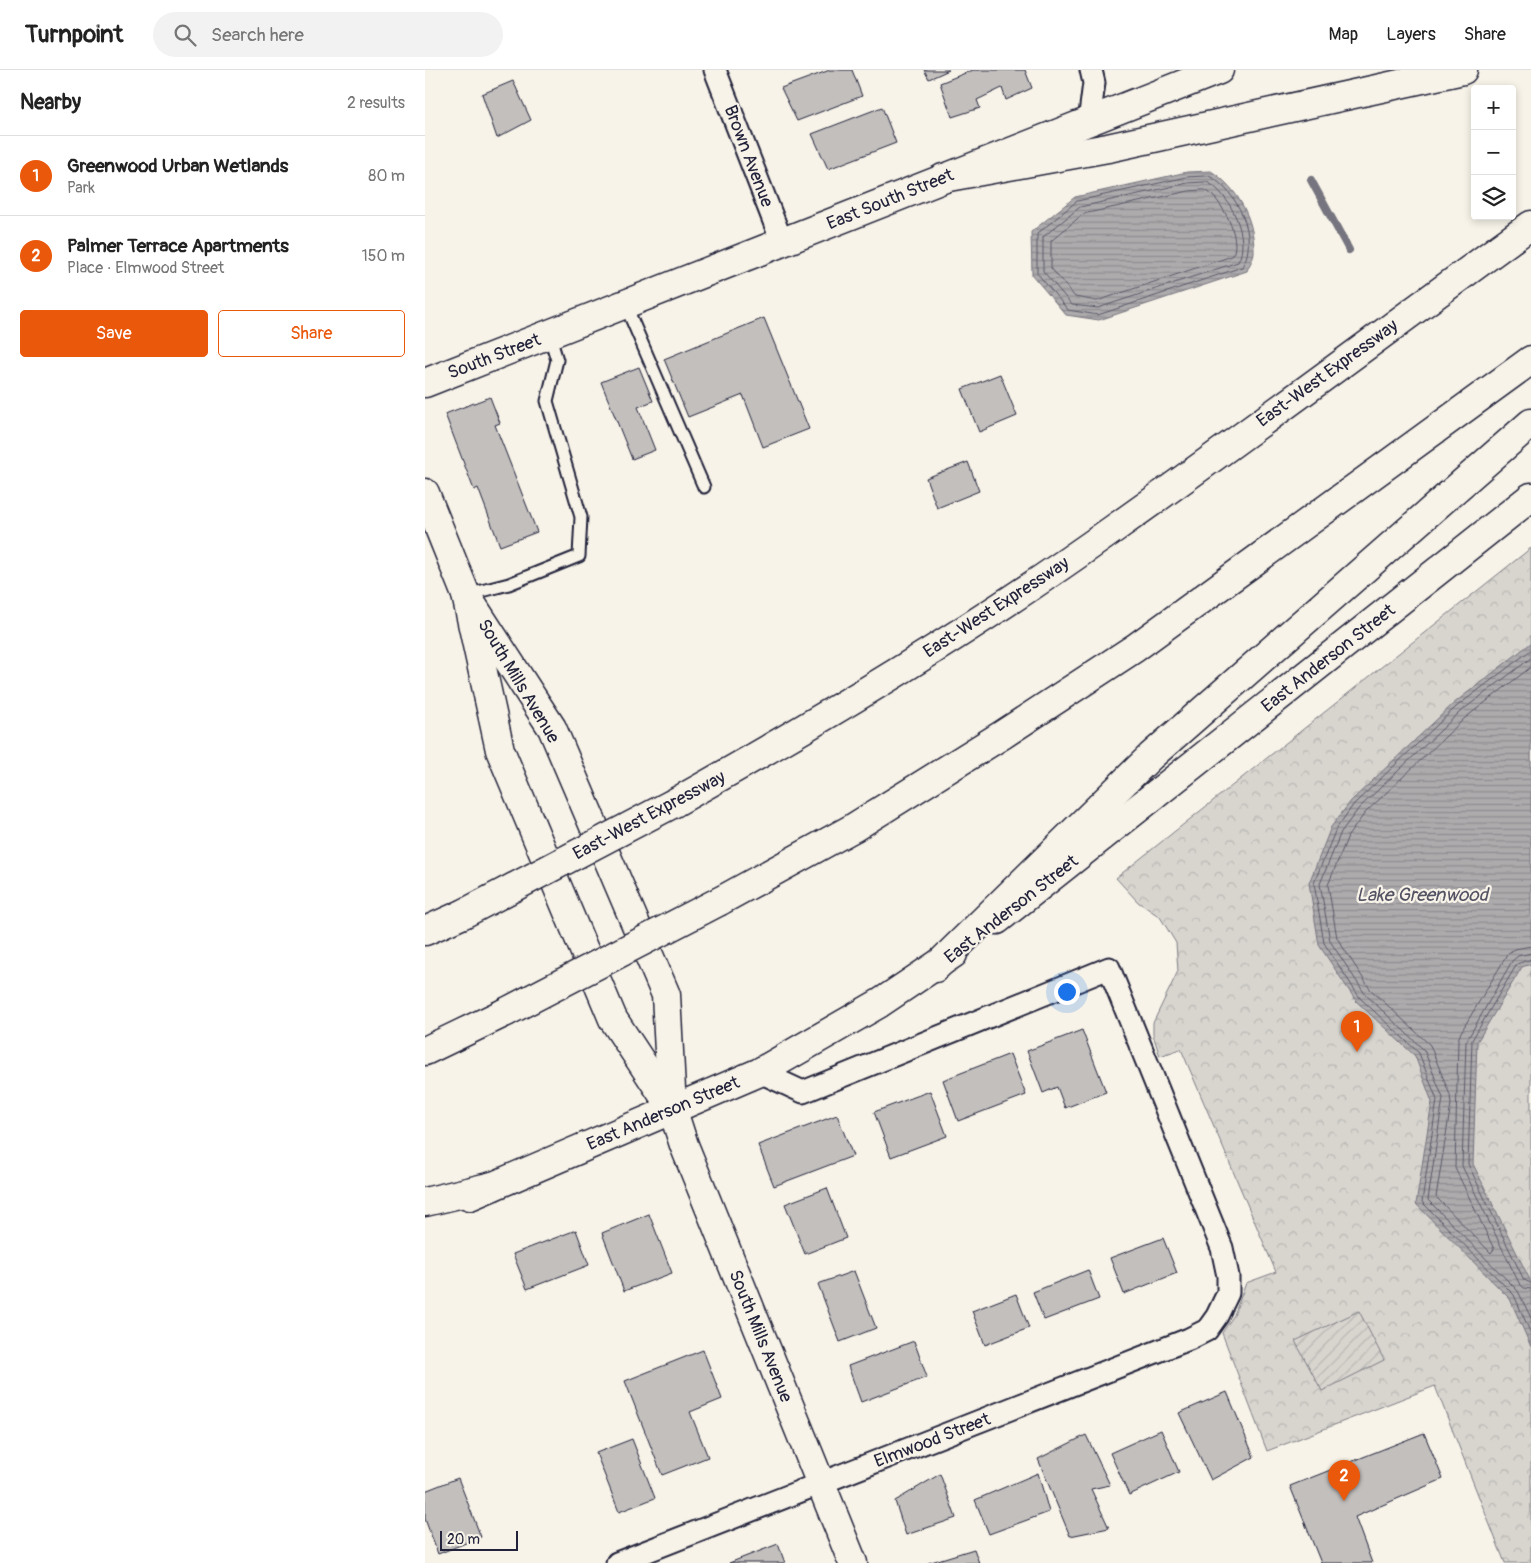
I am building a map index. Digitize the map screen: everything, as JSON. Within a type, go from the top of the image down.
[{"type":"main road","name":"East South Street","points":[[556,332],[1219,70]]},
{"type":"main road","points":[[943,178],[1108,148],[1463,70]]},
{"type":"main road","name":"East-West Expressway","points":[[425,931],[463,914],[674,804],[795,734],[953,637],[1114,529],[1531,225]]},
{"type":"main road","name":"South Street","points":[[425,383],[556,332]]},
{"type":"main road","points":[[425,1051],[506,1012],[720,901],[853,828],[1002,735],[1135,648],[1531,360]]},
{"type":"main road","points":[[935,968],[1151,756],[1531,423]]},
{"type":"main road","name":"South Mills Avenue","points":[[425,493],[466,595],[500,750],[613,1019],[672,1108]]},
{"type":"main road","name":"East Anderson Street","points":[[425,1215],[760,1072],[865,1012],[935,968],[1531,497]]},
{"type":"main road","name":"South Mills Avenue","points":[[466,595],[552,728],[666,995],[672,1108],[687,1154],[853,1563]]},
{"type":"main road","points":[[425,1202],[493,1186]]},
{"type":"street","name":"Brown Avenue","points":[[715,70],[782,242]]},
{"type":"street","points":[[1089,122],[1094,83],[1091,70]]},
{"type":"street","name":"Elmwood Street","points":[[617,1563],[1189,1338],[1207,1330],[1217,1316],[1227,1293],[1228,1276],[1222,1248],[1109,968],[803,1092],[760,1072]]},
{"type":"lane","points":[[625,304],[704,487]]},
{"type":"lane","points":[[466,595],[509,584],[579,556],[581,517],[547,401],[557,360],[556,332]]},
{"type":"green space","points":[[1531,548],[1531,1563],[1505,1563],[1435,1386],[1267,1451],[1222,1333],[1234,1315],[1246,1283],[1276,1272],[1181,1049],[1160,1056],[1153,1035],[1153,1023],[1178,971],[1176,943],[1160,917],[1138,902],[1116,878]]},
{"type":"green space","points":[[1359,1311],[1384,1360],[1322,1391],[1295,1341]]},
{"type":"water","points":[[1211,171],[1229,186],[1237,196],[1248,217],[1254,241],[1254,253],[1247,271],[1099,320],[1066,315],[1032,275],[1031,232],[1075,197],[1187,172]]},
{"type":"water","name":"Lake Greenwood","points":[[1531,643],[1531,964],[1522,967],[1477,1042],[1473,1164],[1531,1282],[1531,1347],[1510,1299],[1416,1204],[1432,1102],[1415,1056],[1356,1001],[1319,945],[1309,883],[1331,827],[1351,801],[1453,704]]},
{"type":"building","points":[[830,70],[852,70],[862,96],[797,121],[781,88]]},
{"type":"building","points":[[924,70],[949,70],[929,79]]},
{"type":"building","points":[[973,70],[1025,70],[1032,88],[1006,100],[1002,88],[977,100],[980,108],[952,117],[940,83]]},
{"type":"building","points":[[513,81],[531,120],[497,138],[482,94]]},
{"type":"building","points":[[882,107],[896,143],[828,169],[812,134]]},
{"type":"building","points":[[764,318],[809,429],[763,447],[743,395],[688,417],[664,359]]},
{"type":"building","points":[[639,367],[653,401],[638,407],[655,450],[632,459],[601,382]]},
{"type":"building","points":[[1000,374],[1017,416],[979,432],[962,389]]},
{"type":"building","points":[[490,397],[500,423],[495,425],[537,532],[500,546],[478,488],[474,490],[445,414]]},
{"type":"building","points":[[968,462],[979,491],[937,508],[926,478]]},
{"type":"building","points":[[1082,1030],[1106,1092],[1065,1108],[1057,1087],[1043,1093],[1027,1051]]},
{"type":"building","points":[[1010,1054],[1026,1095],[958,1121],[943,1080]]},
{"type":"building","points":[[930,1091],[947,1136],[891,1157],[874,1112]]},
{"type":"building","points":[[837,1115],[853,1156],[774,1186],[758,1145]]},
{"type":"building","points":[[827,1188],[846,1238],[805,1254],[785,1204]]},
{"type":"building","points":[[649,1214],[672,1273],[624,1291],[602,1233]]},
{"type":"building","points":[[576,1230],[589,1265],[527,1289],[513,1254]]},
{"type":"building","points":[[1163,1238],[1177,1273],[1124,1294],[1110,1258]]},
{"type":"building","points":[[1088,1270],[1099,1299],[1044,1320],[1033,1292]]},
{"type":"building","points":[[854,1271],[876,1328],[840,1342],[818,1284]]},
{"type":"building","points":[[1016,1294],[1029,1328],[985,1345],[972,1311]]},
{"type":"building","points":[[914,1341],[927,1377],[861,1402],[848,1366]]},
{"type":"building","points":[[703,1350],[722,1399],[690,1412],[708,1457],[662,1475],[625,1381]]},
{"type":"building","points":[[1227,1392],[1254,1457],[1211,1480],[1179,1413]]},
{"type":"building","points":[[1161,1430],[1179,1472],[1129,1495],[1110,1453]]},
{"type":"building","points":[[1424,1433],[1443,1479],[1355,1517],[1372,1563],[1321,1563],[1290,1486]]},
{"type":"building","points":[[1086,1435],[1110,1485],[1091,1489],[1109,1528],[1070,1536],[1038,1459]]},
{"type":"building","points":[[632,1439],[655,1498],[619,1512],[596,1453]]},
{"type":"building","points":[[1038,1473],[1049,1512],[989,1534],[975,1500]]},
{"type":"building","points":[[940,1474],[956,1518],[906,1535],[895,1501]]},
{"type":"building","points":[[458,1478],[481,1537],[438,1554],[425,1519],[425,1491]]},
{"type":"building","points":[[778,1544],[785,1563],[729,1563]]},
{"type":"building","points":[[974,1549],[979,1563],[928,1563]]},
{"type":"waterway","points":[[1311,180],[1349,250]]},
{"type":"place","name":"Greenwood Urban Wetlands","points":[[1357,1052]]},
{"type":"place","name":"Palmer Terrace Apartments","points":[[1344,1501]]}]
